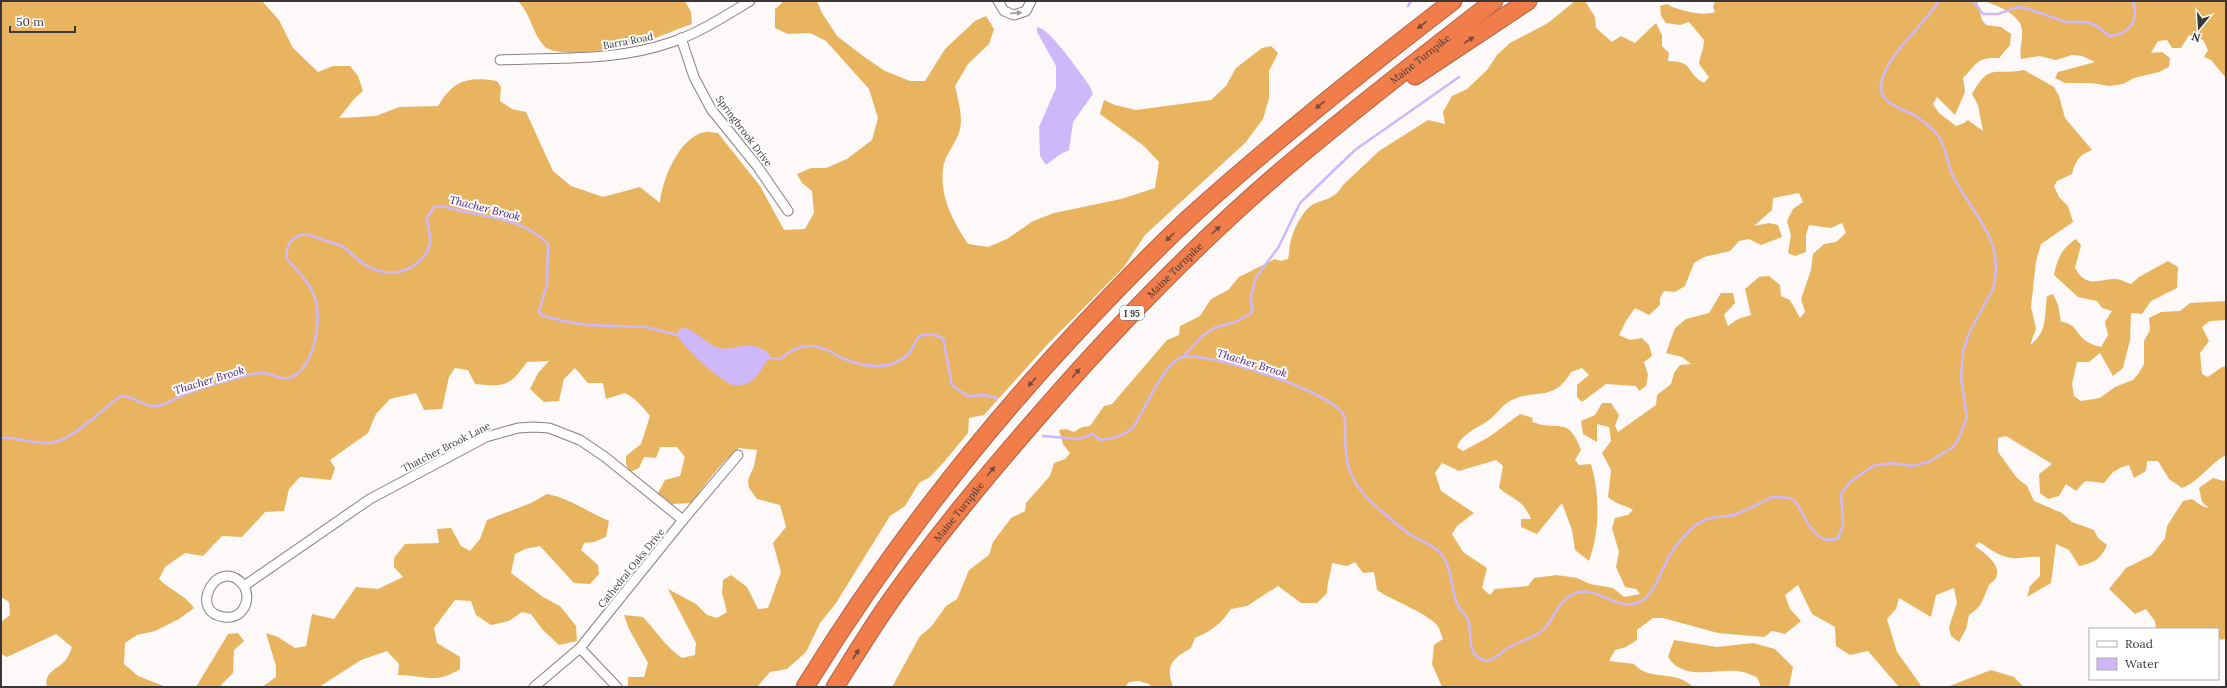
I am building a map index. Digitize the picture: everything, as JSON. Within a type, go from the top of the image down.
[{"type":"highway","name":"I 95","points":[[805,687],[863,598],[922,515],[994,425],[1050,360],[1107,300],[1186,221],[1293,126],[1453,1]]},
{"type":"highway","name":"Maine Turnpike","points":[[835,687],[886,607],[946,525],[1075,374],[1138,306],[1207,238],[1280,172],[1391,81],[1494,1]]},
{"type":"highway","points":[[1391,81],[1413,77],[1528,1]]},
{"type":"street","name":"Barra Road","points":[[500,60],[604,58],[647,50],[681,38],[750,1]]},
{"type":"street","points":[[998,2],[1006,13],[1016,15],[1027,9],[1031,1]]},
{"type":"street","name":"Springbrook Drive","points":[[681,38],[694,77],[711,109],[757,166],[788,211]]},
{"type":"street","name":"Thatcher Brook Lane","points":[[244,586],[370,499],[486,437],[518,428],[548,428],[580,440],[605,457],[683,520]]},
{"type":"street","name":"Cathedral Oaks Drive","points":[[534,687],[580,648],[683,520],[738,455]]},
{"type":"street","points":[[223,577],[233,578],[244,586],[247,602],[242,611],[237,615],[231,617],[221,616],[208,606],[207,593],[212,584],[217,580],[223,577]]},
{"type":"street","points":[[580,648],[617,687]]},
{"type":"shaded area","points":[[1,1],[262,1],[279,20],[293,48],[318,72],[333,66],[350,66],[358,76],[363,91],[354,99],[339,118],[376,116],[399,107],[438,106],[449,91],[462,82],[477,79],[497,81],[501,87],[500,101],[512,109],[526,112],[553,171],[571,186],[603,197],[640,187],[660,203],[661,194],[668,172],[687,142],[706,132],[718,133],[760,186],[784,230],[805,229],[814,213],[812,191],[802,183],[797,174],[811,168],[826,168],[847,159],[872,140],[878,118],[869,89],[826,41],[810,33],[788,34],[775,28],[775,9],[784,1],[817,1],[822,13],[837,36],[885,71],[910,81],[925,81],[945,49],[975,21],[986,16],[994,29],[989,44],[968,64],[955,86],[960,108],[961,124],[956,139],[944,164],[943,180],[949,209],[957,227],[968,244],[988,247],[1007,239],[1033,221],[1054,213],[1121,199],[1155,188],[1159,162],[1144,146],[1100,114],[1104,100],[1115,105],[1136,110],[1211,100],[1226,86],[1236,68],[1262,48],[1271,46],[1278,53],[1269,71],[1269,98],[1263,119],[1246,142],[1145,235],[1124,267],[1046,346],[984,415],[969,418],[968,433],[930,477],[919,483],[905,506],[890,516],[836,603],[820,623],[806,652],[787,669],[770,672],[757,687],[628,687],[628,677],[644,677],[648,663],[629,629],[624,615],[643,617],[666,644],[682,658],[695,655],[696,643],[668,589],[696,604],[707,615],[717,618],[727,612],[722,593],[723,580],[731,575],[747,587],[758,609],[768,608],[781,572],[773,543],[786,527],[780,505],[757,499],[749,488],[748,480],[754,466],[757,450],[739,448],[719,467],[691,503],[672,504],[658,493],[665,480],[680,476],[685,457],[677,447],[660,447],[656,458],[644,457],[639,468],[630,472],[626,464],[626,456],[641,444],[650,416],[639,403],[625,393],[606,399],[603,383],[588,383],[575,368],[564,379],[559,401],[544,402],[530,389],[538,373],[549,361],[527,362],[511,381],[500,385],[475,384],[468,370],[455,368],[449,377],[442,409],[424,410],[416,393],[390,399],[376,414],[368,433],[330,460],[335,468],[331,480],[300,477],[289,489],[284,511],[265,512],[242,537],[222,536],[203,556],[185,553],[165,567],[159,579],[187,600],[194,608],[179,619],[155,631],[137,635],[125,643],[124,664],[138,676],[166,687],[47,687],[46,682],[49,675],[64,662],[72,647],[56,634],[7,657],[1,654],[1,622],[10,615],[9,602],[1,597]]},
{"type":"shaded area","points":[[518,1],[685,1],[691,12],[692,24],[646,41],[624,46],[578,53],[564,52],[552,50],[544,46],[526,12]]},
{"type":"shaded area","points":[[1575,1],[1585,1],[1595,17],[1596,28],[1612,42],[1621,36],[1635,43],[1656,23],[1662,35],[1662,46],[1669,53],[1668,61],[1686,65],[1698,79],[1704,83],[1709,77],[1699,64],[1704,40],[1689,22],[1680,25],[1666,23],[1661,16],[1660,6],[1667,4],[1683,10],[1704,14],[1715,12],[1713,7],[1715,1],[1977,1],[1982,20],[1986,25],[2001,27],[2011,34],[2010,45],[1999,58],[1991,58],[1978,62],[1963,78],[1965,92],[1955,115],[1937,97],[1933,104],[1939,113],[1956,126],[1968,120],[1983,131],[1978,105],[1972,94],[1978,84],[1988,74],[1994,72],[2024,70],[2054,87],[2059,96],[2065,118],[2092,150],[2078,159],[2072,174],[2057,181],[2054,186],[2059,197],[2068,206],[2073,222],[2041,244],[2036,261],[2031,307],[2036,329],[2030,345],[2040,335],[2044,323],[2047,296],[2053,294],[2058,305],[2061,322],[2070,324],[2086,341],[2101,347],[2108,335],[2105,322],[2112,311],[2102,308],[2097,301],[2078,297],[2054,275],[2061,254],[2071,242],[2076,239],[2081,245],[2075,268],[2079,275],[2088,281],[2116,279],[2131,284],[2139,277],[2168,261],[2178,267],[2177,288],[2151,301],[2142,314],[2131,313],[2130,340],[2123,368],[2113,376],[2100,353],[2089,362],[2077,362],[2072,384],[2074,396],[2081,401],[2100,398],[2115,387],[2133,380],[2144,364],[2144,341],[2150,330],[2149,318],[2161,312],[2180,311],[2190,303],[2226,301],[2226,320],[2210,321],[2202,327],[2209,341],[2200,353],[2202,374],[2208,377],[2222,367],[2226,366],[2226,455],[2214,463],[2194,481],[2182,488],[2169,479],[2158,461],[2147,461],[2146,471],[2134,478],[2129,465],[2113,472],[2104,483],[2085,481],[2076,491],[2066,484],[2059,496],[2048,499],[2040,493],[2039,474],[2052,464],[2006,436],[1998,438],[1998,452],[2017,478],[2027,486],[2034,501],[2062,513],[2072,522],[2094,530],[2098,538],[2107,545],[2102,554],[2096,560],[2079,566],[2069,550],[2056,544],[2051,583],[2027,597],[2030,586],[2040,576],[2040,557],[2006,557],[1994,552],[1979,542],[1975,546],[1991,559],[1997,568],[1996,578],[1989,586],[1977,609],[1969,615],[1966,629],[1959,642],[1951,636],[1949,627],[1957,603],[1954,588],[1936,595],[1931,617],[1899,598],[1896,609],[1887,619],[1897,652],[1922,687],[1899,687],[1868,651],[1850,655],[1836,646],[1835,627],[1812,614],[1798,585],[1785,595],[1790,609],[1801,621],[1785,634],[1772,631],[1764,637],[1718,633],[1663,618],[1653,618],[1637,630],[1637,640],[1626,647],[1615,650],[1609,661],[1634,664],[1647,673],[1678,678],[1693,687],[1442,687],[1432,664],[1434,645],[1443,639],[1437,625],[1432,620],[1417,611],[1377,590],[1374,572],[1363,573],[1355,562],[1347,566],[1332,563],[1327,593],[1317,603],[1301,603],[1278,586],[1247,606],[1231,609],[1211,630],[1195,638],[1191,648],[1175,659],[1172,663],[1170,673],[1173,687],[1152,687],[1149,684],[1139,681],[1129,682],[1125,687],[892,687],[920,636],[931,627],[946,606],[957,599],[969,570],[989,555],[993,542],[1011,518],[1025,511],[1026,503],[1050,476],[1054,463],[1065,459],[1070,453],[1063,444],[1059,430],[1066,429],[1074,432],[1082,427],[1090,426],[1104,406],[1112,404],[1167,340],[1179,335],[1180,326],[1200,316],[1211,299],[1228,290],[1239,277],[1275,259],[1281,261],[1288,259],[1290,242],[1295,229],[1309,207],[1332,197],[1379,151],[1428,120],[1445,124],[1443,112],[1452,96],[1467,89],[1487,70],[1497,55],[1510,43],[1548,23]],"holes":[[[1799,193],[1803,202],[1793,209],[1787,221],[1791,235],[1788,253],[1795,256],[1806,252],[1806,235],[1809,225],[1831,228],[1842,223],[1846,233],[1836,242],[1824,244],[1813,254],[1811,270],[1801,299],[1805,312],[1800,318],[1790,300],[1781,296],[1780,285],[1769,276],[1759,277],[1745,289],[1751,315],[1738,319],[1728,326],[1724,315],[1735,303],[1733,293],[1721,293],[1709,313],[1686,319],[1675,328],[1666,353],[1682,357],[1691,364],[1680,365],[1674,373],[1671,384],[1657,395],[1656,405],[1618,432],[1615,426],[1619,415],[1611,403],[1602,403],[1595,415],[1581,421],[1583,434],[1597,442],[1597,424],[1609,427],[1611,441],[1602,453],[1611,470],[1608,497],[1615,502],[1633,510],[1628,515],[1615,518],[1612,528],[1619,552],[1616,567],[1625,587],[1636,589],[1640,594],[1624,597],[1613,588],[1590,584],[1577,578],[1557,575],[1534,578],[1528,586],[1495,589],[1490,595],[1482,588],[1487,568],[1463,552],[1452,534],[1457,526],[1474,513],[1441,491],[1435,473],[1442,463],[1459,471],[1496,460],[1503,466],[1499,488],[1521,503],[1528,512],[1531,519],[1521,519],[1521,527],[1537,534],[1562,503],[1572,530],[1575,550],[1589,561],[1593,549],[1597,525],[1598,513],[1596,488],[1591,464],[1579,465],[1575,460],[1581,450],[1572,432],[1567,428],[1542,425],[1532,422],[1533,418],[1520,414],[1489,437],[1463,451],[1457,447],[1459,442],[1466,434],[1492,418],[1510,401],[1519,397],[1543,393],[1558,388],[1571,372],[1582,368],[1589,375],[1577,385],[1577,397],[1582,402],[1606,384],[1636,386],[1639,391],[1646,386],[1648,375],[1644,362],[1652,356],[1649,345],[1642,338],[1630,340],[1619,335],[1635,308],[1649,315],[1660,305],[1660,298],[1664,291],[1675,292],[1685,286],[1694,263],[1704,257],[1730,251],[1739,241],[1749,239],[1761,245],[1782,237],[1778,225],[1769,223],[1754,226],[1772,210],[1773,198]]]},
{"type":"shaded area","points":[[1984,1],[2226,1],[2226,78],[2211,60],[2204,57],[2208,50],[2203,40],[2189,35],[2181,48],[2172,48],[2167,40],[2158,41],[2151,53],[2162,52],[2170,58],[2169,67],[2159,72],[2134,78],[2123,84],[2109,86],[2092,83],[2065,83],[2055,78],[2058,72],[2095,62],[2082,56],[2072,55],[2056,60],[2039,56],[2021,59],[2021,25],[2008,11]]},
{"type":"shaded area","points":[[2213,478],[2224,481],[2226,478],[2226,638],[2221,640],[2219,637],[2219,628],[2156,628],[2155,621],[2146,609],[2135,614],[2109,589],[2126,568],[2152,555],[2165,538],[2167,526],[2183,501],[2192,499],[2202,506],[2209,508],[2202,502],[2199,488]]},
{"type":"shaded area","points":[[547,494],[571,502],[609,521],[606,537],[594,542],[584,543],[581,550],[598,565],[599,574],[590,584],[574,583],[540,546],[525,549],[515,554],[511,573],[543,597],[560,606],[576,626],[577,641],[559,645],[542,629],[531,614],[522,612],[509,621],[491,625],[476,615],[471,601],[455,600],[434,628],[437,643],[460,657],[460,669],[451,674],[436,678],[398,675],[399,664],[387,651],[361,660],[319,687],[262,687],[276,677],[276,666],[266,633],[278,637],[295,648],[306,646],[312,614],[334,619],[356,587],[378,589],[403,577],[394,567],[394,558],[405,544],[439,543],[437,529],[451,528],[461,546],[470,551],[480,539],[487,520],[531,503]]},
{"type":"shaded area","points":[[238,633],[244,641],[234,650],[233,673],[221,685],[222,687],[196,687],[228,634]]},
{"type":"shaded area","points":[[1674,640],[1717,647],[1753,643],[1775,649],[1793,667],[1789,687],[1761,687],[1757,677],[1739,671],[1699,672],[1682,669],[1674,664],[1668,657]]},
{"type":"shaded area","points":[[1991,670],[2014,677],[2024,687],[1947,687]]},
{"type":"water","points":[[1037,27],[1043,29],[1057,43],[1089,85],[1093,94],[1073,122],[1069,150],[1059,155],[1046,165],[1040,156],[1039,127],[1056,88],[1056,66],[1037,32]]},
{"type":"water","points":[[687,328],[709,343],[722,349],[741,346],[755,346],[771,355],[758,375],[752,381],[742,385],[733,385],[711,371],[693,355],[680,340],[677,334],[679,329]]},
{"type":"waterway","points":[[1408,6],[1411,1]]},
{"type":"waterway","name":"Thacher Brook","points":[[1043,436],[1079,439],[1093,434],[1100,440],[1123,435],[1134,426],[1167,369],[1180,358],[1193,357],[1213,359],[1265,374],[1316,395],[1334,405],[1344,416],[1346,457],[1353,479],[1363,493],[1372,503],[1408,533],[1435,548],[1443,557],[1449,569],[1457,604],[1468,620],[1474,654],[1478,658],[1487,661],[1493,659],[1512,646],[1532,637],[1545,628],[1563,602],[1576,593],[1594,593],[1628,605],[1637,603],[1644,599],[1654,587],[1673,550],[1694,526],[1705,520],[1714,517],[1734,515],[1772,497],[1789,498],[1795,501],[1816,534],[1830,540],[1838,538],[1843,525],[1841,494],[1850,482],[1873,466],[1891,463],[1911,466],[1929,462],[1953,447],[1958,440],[1967,417],[1961,378],[1963,352],[1969,333],[1993,289],[1996,271],[1995,255],[1991,241],[1985,228],[1952,174],[1945,150],[1939,137],[1920,119],[1887,101],[1883,97],[1881,91],[1884,74],[1889,63],[1939,1]]},
{"type":"waterway","name":"Thacher Brook","points":[[1973,1],[1983,14],[1998,14],[2018,7],[2026,8],[2066,22],[2086,22],[2097,26],[2109,36],[2117,35],[2132,25],[2135,14],[2133,1]]},
{"type":"waterway","points":[[1185,355],[1202,336],[1214,328],[1235,322],[1252,313],[1251,297],[1256,277],[1278,248],[1300,203],[1355,150],[1459,77]]},
{"type":"waterway","name":"Thacher Brook","points":[[1,438],[12,438],[41,443],[56,442],[66,438],[86,425],[121,396],[126,396],[147,405],[160,406],[180,396],[200,389],[252,374],[265,373],[283,378],[289,378],[298,373],[305,365],[311,354],[315,342],[318,316],[317,305],[312,290],[287,259],[288,247],[293,239],[297,236],[305,234],[341,245],[369,267],[392,273],[408,269],[416,264],[427,252],[430,239],[427,218],[434,207],[443,206],[512,222],[537,235],[548,244],[547,284],[539,311],[541,315],[563,321],[588,325],[645,327],[678,335]]},
{"type":"waterway","name":"Thacher Brook","points":[[766,358],[781,359],[792,350],[804,346],[811,346],[824,349],[852,362],[878,366],[886,365],[894,363],[908,354],[919,336],[932,334],[943,338],[952,385],[967,396],[985,395],[997,398]]}]
